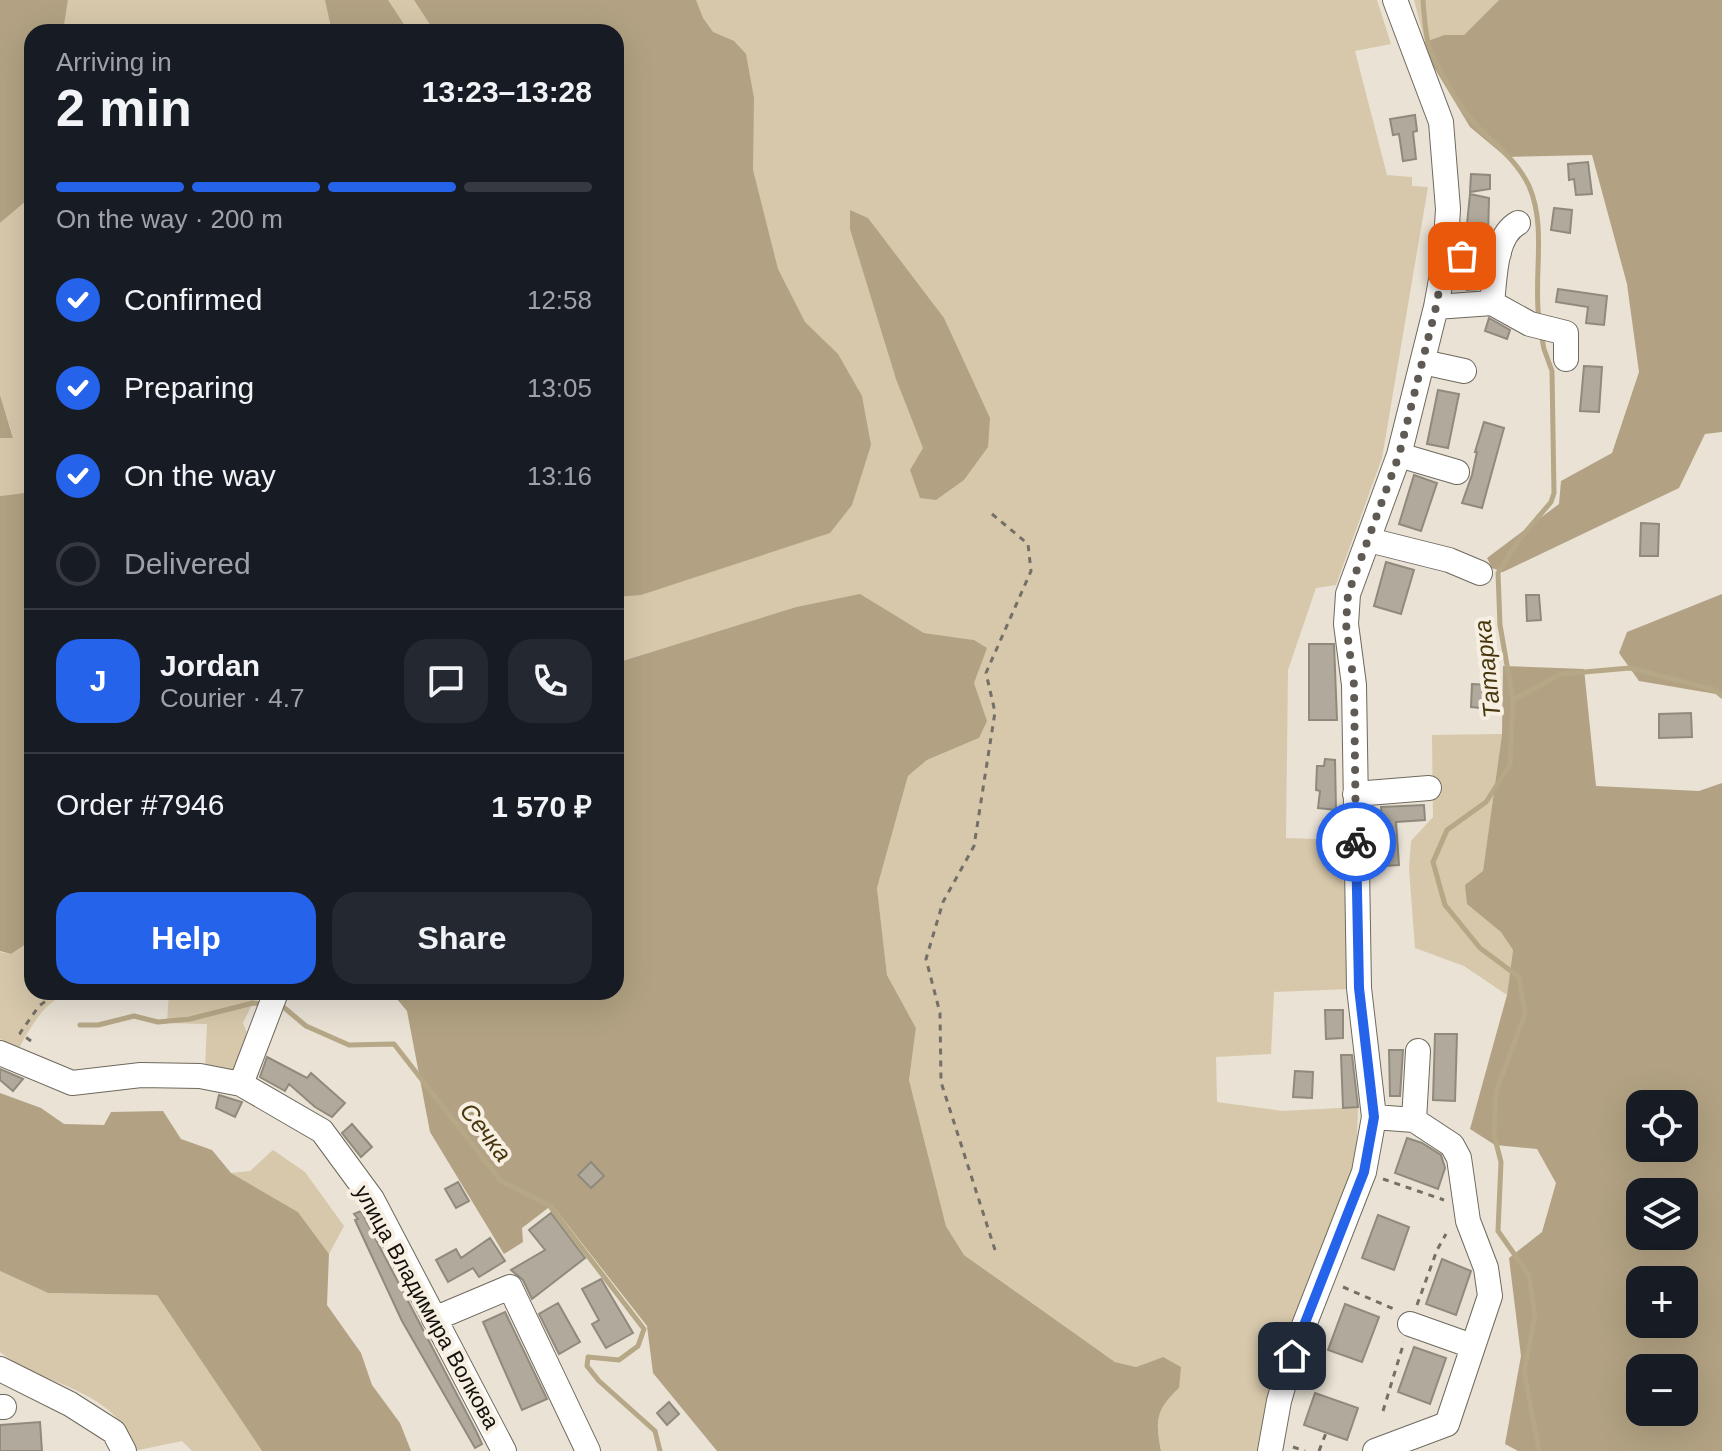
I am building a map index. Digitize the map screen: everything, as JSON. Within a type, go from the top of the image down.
[{"type":"street","points":[[1277,1447],[1279,1401],[1292,1356],[1364,1172],[1374,1117],[1359,988],[1354,685],[1346,624],[1348,594],[1399,455],[1445,258],[1448,209],[1441,122],[1395,0]]},
{"type":"street","points":[[1492,303],[1499,253],[1509,228],[1518,223]]},
{"type":"street","points":[[1445,258],[1499,253]]},
{"type":"street","points":[[1436,307],[1492,303],[1530,324],[1566,333],[1566,359]]},
{"type":"street","points":[[1423,362],[1464,371]]},
{"type":"street","points":[[1399,455],[1457,472]]},
{"type":"street","points":[[1369,540],[1449,560],[1480,573]]},
{"type":"street","points":[[1355,794],[1429,788]]},
{"type":"street","points":[[241,1084],[272,1004]]},
{"type":"street","points":[[1414,1120],[1418,1051]]},
{"type":"street","name":"улица Владимира Волкова","points":[[0,1053],[72,1083],[141,1075],[200,1076],[241,1084],[322,1131],[372,1199],[504,1451]]},
{"type":"street","points":[[1374,1117],[1414,1120],[1452,1145],[1459,1158],[1468,1221],[1486,1268],[1490,1296],[1447,1424],[1375,1451]]},
{"type":"street","points":[[434,1319],[510,1287],[588,1451]]},
{"type":"street","points":[[1405,1318],[1472,1346]]},
{"type":"street","points":[[0,1369],[70,1404],[114,1432],[124,1451]]},
{"type":"path","points":[[992,514],[1028,544],[1031,571],[986,673],[995,712],[974,846],[943,902],[926,959],[940,1013],[941,1082],[996,1253]]},
{"type":"path","points":[[23,1063],[32,1043],[20,1033],[39,1006],[47,1000]]},
{"type":"path","points":[[1364,1172],[1447,1201]]},
{"type":"path","points":[[1350,1290],[1405,1318]]},
{"type":"path","points":[[1319,1451],[1326,1433]]},
{"type":"path","points":[[1277,1447],[1305,1451]]},
{"type":"shaded area","points":[[0,0],[68,0],[64,24],[24,24],[24,203],[0,223]]},
{"type":"shaded area","points":[[68,0],[1377,0],[1391,44],[1355,51],[1387,175],[1412,177],[1412,186],[1428,187],[1382,458],[1336,585],[1316,588],[1288,670],[1286,838],[1341,840],[1351,989],[1274,992],[1271,1054],[1216,1057],[1217,1102],[1282,1111],[1358,1107],[1356,1167],[1258,1451],[1161,1451],[1159,1416],[1179,1388],[1163,1357],[1136,1367],[1115,1362],[964,1255],[946,1226],[909,1080],[916,1028],[887,975],[877,888],[908,776],[927,760],[979,738],[974,640],[924,633],[860,595],[796,607],[624,661],[624,24],[64,24]]},
{"type":"shaded area","points":[[325,0],[388,0],[404,24],[330,24]]},
{"type":"shaded area","points":[[414,0],[696,0],[713,32],[734,41],[746,54],[754,98],[753,170],[778,269],[805,322],[838,354],[862,396],[871,445],[852,505],[830,533],[641,595],[624,596],[624,24],[430,24]]},
{"type":"shaded area","points":[[1414,0],[1499,0],[1464,35],[1444,35],[1425,42]]},
{"type":"shaded area","points":[[1499,0],[1722,0],[1722,432],[1705,434],[1679,488],[1503,572],[1492,568],[1487,558],[1559,504],[1561,481],[1612,453],[1639,372],[1627,284],[1592,155],[1506,157],[1470,127],[1432,64],[1425,42],[1444,35],[1464,35]]},
{"type":"shaded area","points":[[24,203],[24,493],[0,496],[0,438],[13,437],[0,395],[0,223]]},
{"type":"shaded area","points":[[850,210],[868,218],[944,318],[990,418],[988,447],[964,480],[936,500],[920,498],[910,470],[923,448],[896,379],[850,229]]},
{"type":"shaded area","points":[[0,395],[13,438],[0,438]]},
{"type":"shaded area","points":[[24,493],[24,945],[11,954],[0,951],[0,496]]},
{"type":"shaded area","points":[[860,594],[924,633],[974,640],[987,648],[974,683],[987,721],[979,738],[927,760],[908,776],[877,888],[887,975],[916,1028],[909,1080],[946,1226],[964,1255],[1115,1362],[1136,1367],[1163,1357],[1181,1367],[1179,1388],[1159,1416],[1161,1451],[717,1451],[653,1373],[647,1326],[552,1205],[522,1228],[523,1242],[504,1254],[430,1132],[407,1011],[398,1000],[624,1000],[624,661],[796,607]]},
{"type":"shaded area","points":[[1722,594],[1722,695],[1639,681],[1619,653],[1627,632]]},
{"type":"shaded area","points":[[1503,666],[1584,669],[1596,786],[1699,791],[1722,783],[1722,1451],[1518,1451],[1505,1444],[1521,1356],[1509,1258],[1542,1232],[1556,1183],[1537,1149],[1495,1145],[1470,1129],[1507,995],[1513,950],[1501,932],[1467,904],[1465,885],[1483,871],[1502,734]]},
{"type":"shaded area","points":[[1502,734],[1483,872],[1468,904],[1502,932],[1513,950],[1507,995],[1464,966],[1415,948],[1409,869],[1411,841],[1433,817],[1432,735]]},
{"type":"shaded area","points":[[24,945],[24,1000],[55,1000],[34,1022],[19,1048],[0,1039],[0,952],[11,954]]},
{"type":"shaded area","points":[[168,1000],[254,1000],[243,1023],[251,1044],[240,1072],[205,1069],[207,1024],[167,1023]]},
{"type":"shaded area","points":[[0,1093],[41,1108],[64,1124],[104,1125],[111,1112],[163,1111],[181,1139],[212,1150],[231,1173],[298,1212],[329,1254],[327,1305],[361,1353],[372,1385],[400,1423],[411,1451],[262,1451],[157,1295],[48,1293],[0,1271]]},
{"type":"shaded area","points":[[273,1150],[305,1172],[344,1226],[329,1254],[298,1212],[231,1173],[250,1171]]},
{"type":"shaded area","points":[[0,1271],[48,1293],[157,1295],[262,1451],[192,1451],[182,1441],[134,1451],[121,1424],[104,1406],[14,1362],[0,1352]]},
{"type":"building","points":[[1415,115],[1416,159],[1403,161],[1399,134],[1393,135],[1390,119]]},
{"type":"building","points":[[1588,162],[1592,194],[1576,195],[1574,179],[1569,180],[1568,164]]},
{"type":"building","points":[[1471,174],[1490,175],[1490,189],[1470,192]]},
{"type":"building","points":[[1470,194],[1489,198],[1488,237],[1484,236],[1484,239],[1469,241],[1469,234],[1466,234]]},
{"type":"building","points":[[1554,208],[1572,210],[1570,233],[1551,230]]},
{"type":"building","points":[[1476,270],[1480,270],[1478,289],[1467,290],[1469,276],[1474,277]]},
{"type":"building","points":[[1558,289],[1607,296],[1604,325],[1586,323],[1588,307],[1556,302]]},
{"type":"building","points":[[1489,318],[1510,330],[1507,339],[1485,331]]},
{"type":"building","points":[[1584,366],[1602,367],[1599,412],[1580,411]]},
{"type":"building","points":[[1438,390],[1459,394],[1448,448],[1427,444]]},
{"type":"building","points":[[1484,422],[1504,428],[1482,508],[1462,503]]},
{"type":"building","points":[[1414,475],[1437,483],[1421,531],[1399,524]]},
{"type":"building","points":[[1641,523],[1659,524],[1658,556],[1640,556]]},
{"type":"building","points":[[1386,562],[1414,570],[1401,614],[1374,606]]},
{"type":"building","points":[[1526,595],[1539,595],[1541,620],[1527,621]]},
{"type":"building","points":[[1309,644],[1334,644],[1337,720],[1309,720]]},
{"type":"building","points":[[1472,684],[1492,685],[1491,709],[1471,707]]},
{"type":"building","points":[[1691,713],[1692,737],[1659,738],[1659,714]]},
{"type":"building","points":[[1325,759],[1335,760],[1336,810],[1318,808],[1320,791],[1316,790],[1317,766],[1324,766]]},
{"type":"building","points":[[1424,805],[1425,820],[1396,822],[1399,865],[1385,866],[1381,807]]},
{"type":"building","points":[[1325,1010],[1343,1010],[1343,1038],[1326,1039]]},
{"type":"building","points":[[1435,1034],[1457,1034],[1455,1101],[1433,1100]]},
{"type":"building","points":[[1389,1050],[1403,1050],[1400,1096],[1390,1096]]},
{"type":"building","points":[[1341,1055],[1352,1055],[1358,1107],[1343,1108]]},
{"type":"building","points":[[267,1057],[307,1078],[311,1073],[345,1103],[332,1117],[315,1107],[289,1084],[285,1091],[260,1077]]},
{"type":"building","points":[[0,1069],[23,1079],[13,1091],[0,1080]]},
{"type":"building","points":[[1295,1071],[1313,1072],[1312,1098],[1293,1097]]},
{"type":"building","points":[[219,1095],[242,1102],[235,1117],[216,1108]]},
{"type":"building","points":[[352,1124],[372,1147],[361,1157],[342,1133]]},
{"type":"building","points":[[1407,1138],[1441,1155],[1445,1168],[1438,1189],[1395,1173]]},
{"type":"building","points":[[591,1162],[604,1176],[591,1188],[578,1175]]},
{"type":"building","points":[[458,1182],[469,1201],[456,1208],[445,1189]]},
{"type":"building","points":[[361,1211],[477,1433],[482,1444],[475,1448],[402,1321],[355,1220],[358,1219],[354,1214]]},
{"type":"building","points":[[551,1213],[585,1258],[532,1299],[523,1280],[511,1270],[545,1250],[529,1230]]},
{"type":"building","points":[[1378,1215],[1409,1227],[1394,1270],[1362,1258]]},
{"type":"building","points":[[490,1238],[505,1261],[479,1277],[473,1268],[448,1282],[436,1260],[456,1249],[461,1258]]},
{"type":"building","points":[[1442,1259],[1471,1271],[1456,1315],[1426,1304]]},
{"type":"building","points":[[601,1279],[633,1333],[606,1348],[592,1324],[599,1320],[582,1289]]},
{"type":"building","points":[[558,1303],[580,1342],[559,1354],[539,1314]]},
{"type":"building","points":[[1345,1304],[1379,1317],[1362,1362],[1328,1350]]},
{"type":"building","points":[[505,1312],[547,1399],[522,1410],[483,1322]]},
{"type":"building","points":[[1414,1347],[1446,1358],[1430,1404],[1398,1392]]},
{"type":"building","points":[[1315,1393],[1358,1408],[1347,1440],[1304,1425]]},
{"type":"building","points":[[669,1402],[679,1414],[667,1425],[657,1413]]},
{"type":"building","points":[[40,1422],[42,1451],[0,1451],[0,1425]]},
{"type":"waterway","name":"Татарка","points":[[1423,0],[1428,43],[1444,78],[1465,112],[1515,164],[1529,186],[1537,218],[1539,320]]},
{"type":"waterway","name":"Татарка","points":[[1539,1451],[1524,1371],[1535,1316],[1529,1275],[1498,1231],[1501,1162],[1494,1135],[1496,1092],[1525,1014],[1519,977],[1480,948],[1445,905],[1433,862],[1447,830],[1486,802],[1510,765],[1513,700],[1500,625],[1498,573],[1518,541],[1551,502],[1554,493],[1552,371],[1541,333]]},
{"type":"waterway","points":[[1513,700],[1561,674],[1630,668],[1715,690],[1722,696]]},
{"type":"waterway","name":"Сечка","points":[[80,1025],[98,1025],[134,1016],[158,1022],[190,1019],[253,1003],[263,1004]]},
{"type":"waterway","name":"Сечка","points":[[277,1005],[306,1026],[349,1045],[394,1044],[501,1181],[549,1205],[644,1329],[638,1346],[619,1360],[588,1357],[587,1366],[599,1381],[655,1431],[660,1451]]},
{"type":"way so far","points":[[1356,842],[1354,685],[1346,624],[1348,594],[1399,455],[1445,258],[1462,256]]},
{"type":"route","points":[[1292,1356],[1364,1172],[1374,1117],[1359,988],[1356,842]]}]
